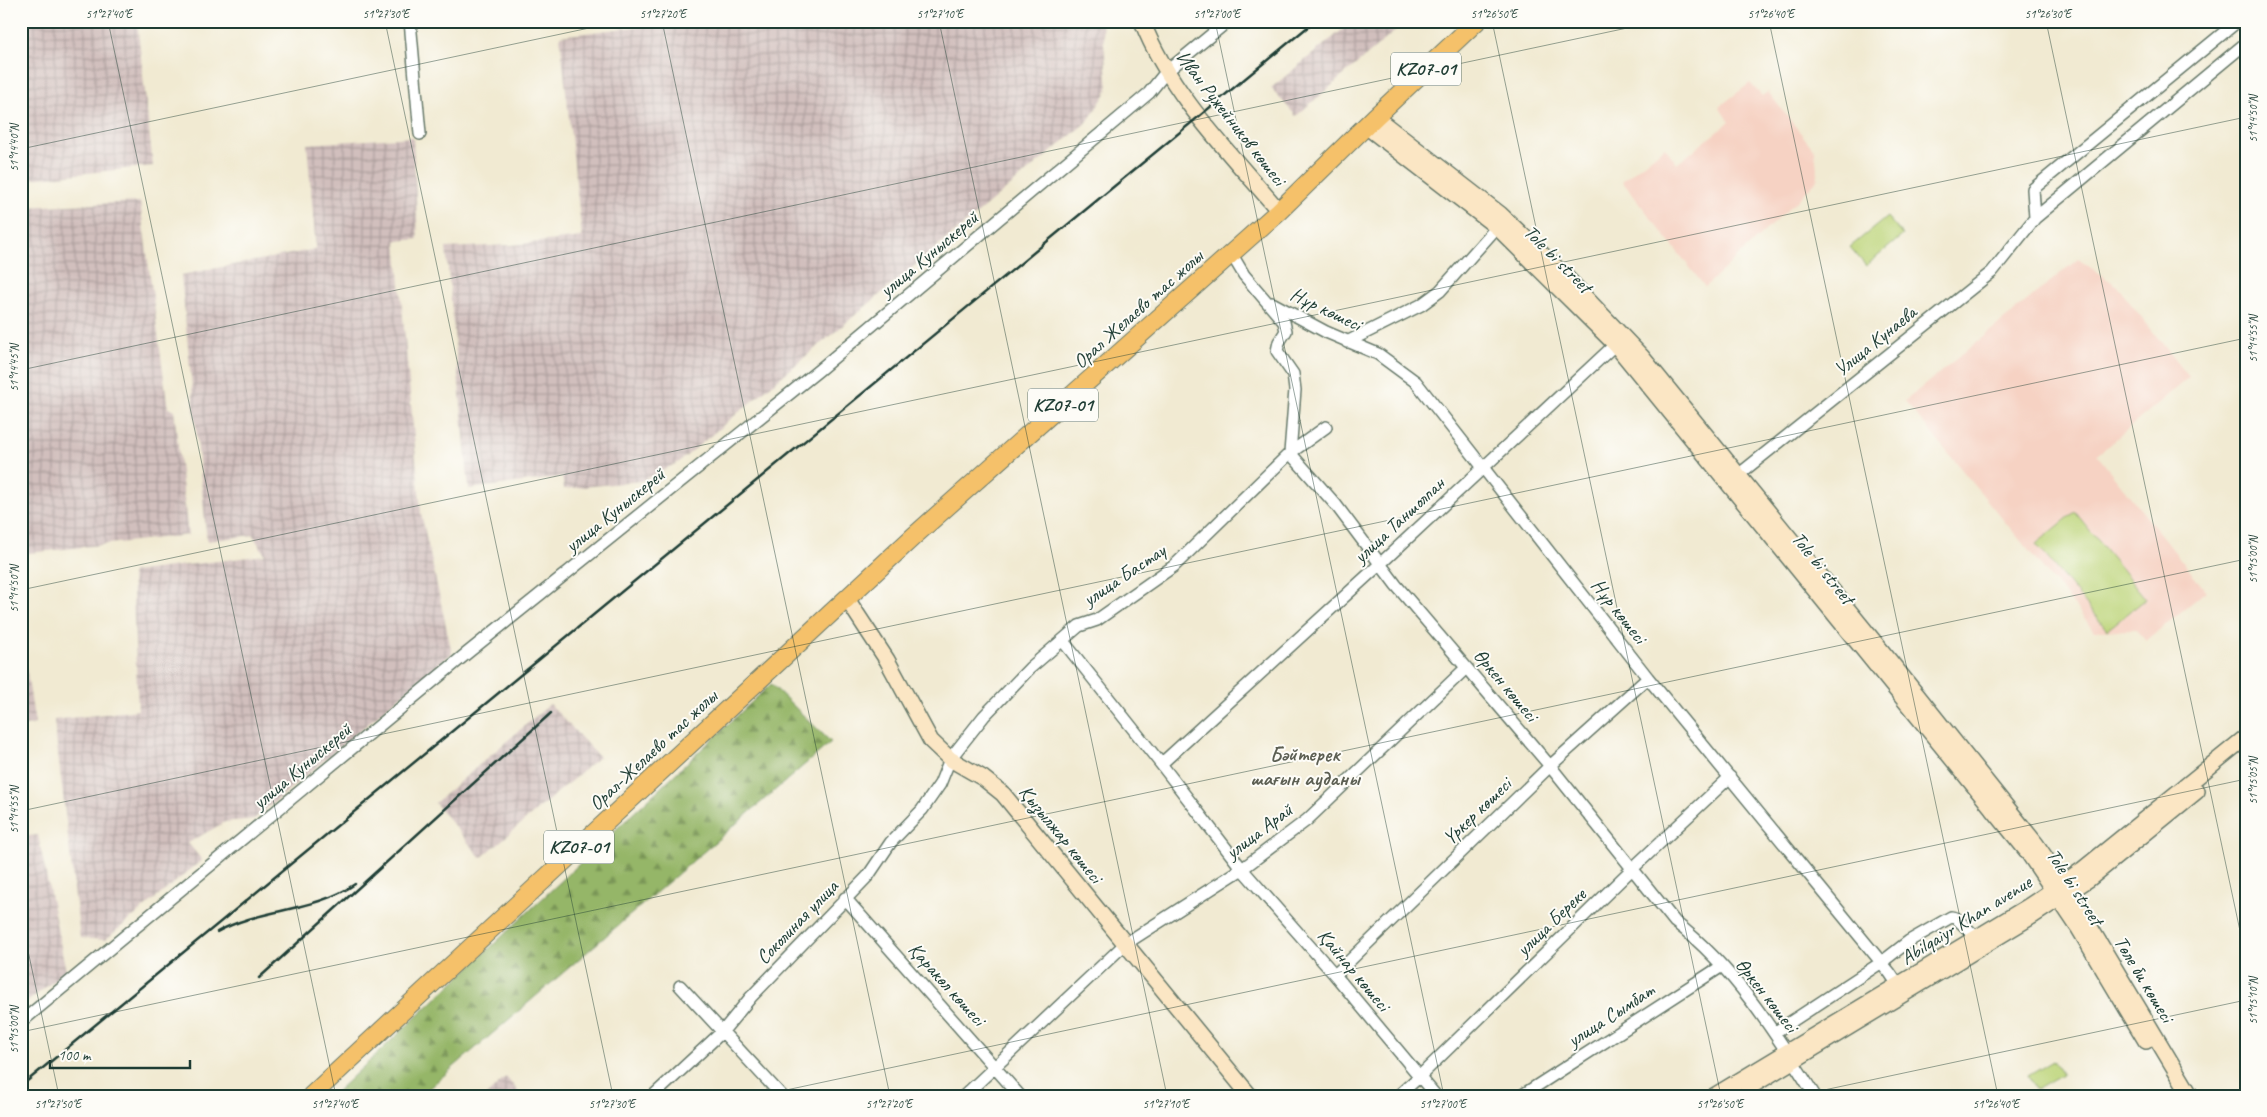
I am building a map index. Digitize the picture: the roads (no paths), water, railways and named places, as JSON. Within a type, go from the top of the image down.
[{"type":"main road","name":"Иван Ружейников көшесі","points":[[1142,21],[1166,72],[1196,112],[1279,211]]},
{"type":"main road","name":"KZ07-01","points":[[1279,211],[1477,21]]},
{"type":"main road","name":"Tole bi street","points":[[1370,122],[1497,227],[1619,340]]},
{"type":"main road","name":"Tole bi street","points":[[1370,122],[1500,214],[1565,276],[1619,340],[2030,837],[2179,1096]]},
{"type":"main road","name":"Орал Желаево тас жолы","points":[[847,599],[914,536],[1279,211]]},
{"type":"main road","name":"Қызылжар көшесі","points":[[847,599],[887,660],[931,741],[950,759],[984,778],[1004,794],[1250,1096]]},
{"type":"main road","name":"Орал-Желаево тас жолы","points":[[311,1096],[847,599]]},
{"type":"main road","name":"Abilqaiyr Khan avenue","points":[[1734,1096],[1793,1062],[1976,938],[2061,891],[2090,864],[2246,737]]},
{"type":"main road","name":"Abilqaiyr Khan avenue","points":[[1897,992],[2061,891],[2139,840],[2246,750]]},
{"type":"main road","name":"Төле би көшесі","points":[[2061,891],[2191,1096]]},
{"type":"main road","name":"Abilqaiyr Khan avenue","points":[[1714,1096],[1793,1062]]},
{"type":"street","points":[[410,21],[420,134]]},
{"type":"street","name":"улица Куныскерей","points":[[21,1022],[466,654],[819,370],[1149,93],[1166,72],[1228,21]]},
{"type":"street","points":[[2035,218],[2033,189],[2238,21]]},
{"type":"street","name":"Улица Кунаева","points":[[1734,479],[1992,272],[2035,218],[2246,43]]},
{"type":"street","points":[[1347,342],[1421,305],[1440,291],[1497,227]]},
{"type":"street","points":[[1231,253],[1244,275],[1284,322],[1286,331],[1276,351],[1293,374],[1295,390],[1290,453]]},
{"type":"street","name":"Нұр көшесі","points":[[1264,299],[1347,342],[1378,354],[1416,382],[1648,678],[1882,962],[1897,992]]},
{"type":"street","name":"улица Таншолпан","points":[[1161,764],[1483,468],[1619,340]]},
{"type":"street","name":"улица Бастау","points":[[950,759],[984,716],[1030,668],[1080,626],[1097,620],[1174,566],[1290,453],[1326,427]]},
{"type":"street","name":"Өркен көшесі","points":[[1290,453],[1336,505],[1379,564],[1550,766],[1675,922],[1692,935],[1722,966],[1774,1033],[1815,1096]]},
{"type":"street","name":"Қайнар көшесі","points":[[1063,641],[1242,869],[1335,975],[1419,1078],[1436,1096]]},
{"type":"street","name":"улица Арай","points":[[964,1096],[1125,944],[1242,869],[1307,820],[1466,668]]},
{"type":"street","name":"Үркер көшесі","points":[[1335,975],[1550,766],[1648,678]]},
{"type":"street","name":"Соколиная улица","points":[[653,1096],[723,1031],[751,997],[868,876],[891,842],[922,810],[940,784],[950,759]]},
{"type":"street","name":"улица Береке","points":[[1398,1096],[1419,1078],[1632,869],[1730,777]]},
{"type":"street","name":"Қаракөл көшесі","points":[[845,898],[1020,1096]]},
{"type":"street","points":[[1774,1033],[1882,962],[1909,941],[1951,917],[1956,918],[1976,938]]},
{"type":"street","name":"улица Сымбат","points":[[1521,1096],[1722,966]]},
{"type":"street","points":[[680,986],[782,1096]]},
{"type":"railway","points":[[21,1086],[1315,21]]},
{"type":"railway","points":[[259,978],[551,713]]},
{"type":"railway","points":[[217,932],[251,918],[323,900],[355,884]]},
{"type":"district","name":"Бәйтерек шағын ауданы","points":[[1305,766]]}]
